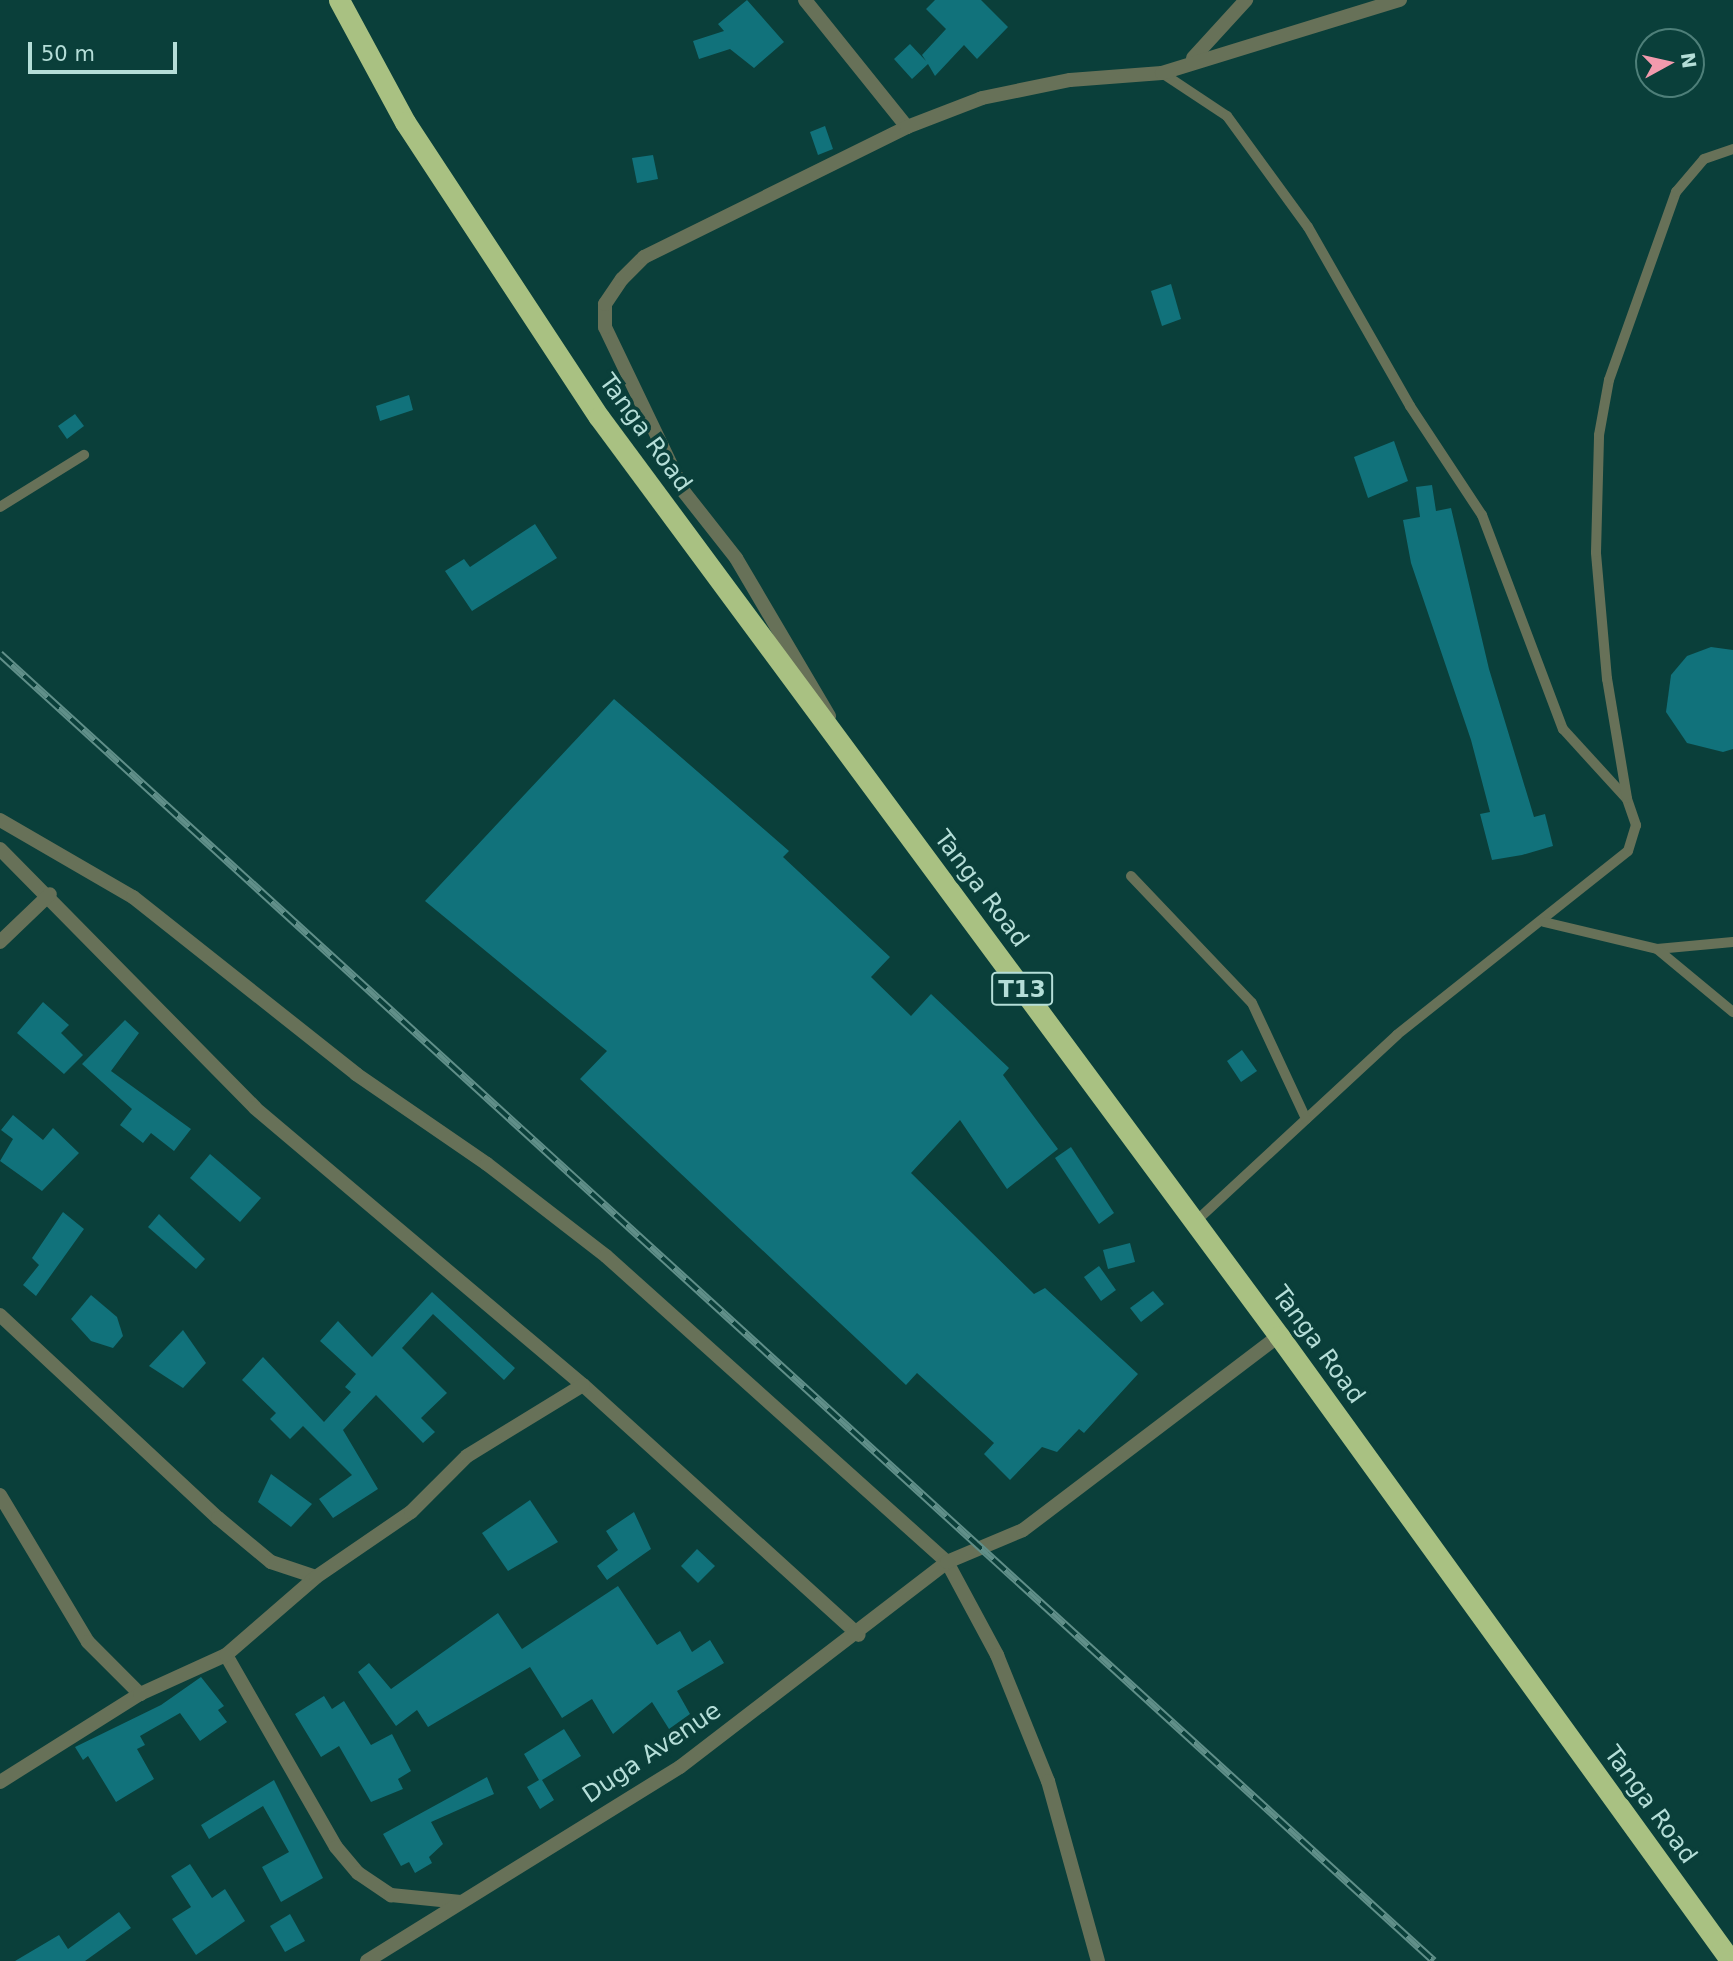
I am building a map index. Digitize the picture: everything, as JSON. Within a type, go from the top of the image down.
[{"type":"highway","name":"Tanga Road","points":[[340,0],[405,122],[599,417],[1279,1336],[1731,1961]]},
{"type":"street","points":[[805,0],[908,127]]},
{"type":"street","points":[[1192,60],[1246,0]]},
{"type":"street","points":[[850,757],[743,569],[684,492],[605,327],[605,304],[644,257],[908,127],[982,98],[1070,80],[1162,73],[1192,60],[1400,0]]},
{"type":"street","points":[[0,820],[133,897],[356,1074],[488,1164],[606,1256],[947,1562],[997,1655],[1048,1781],[1098,1961]]},
{"type":"street","points":[[0,849],[50,894],[255,1108],[583,1385],[859,1635]]},
{"type":"street","points":[[0,942],[50,894]]},
{"type":"street","points":[[0,1315],[218,1518],[271,1562],[316,1577]]},
{"type":"street","name":"Duga Avenue","points":[[367,1961],[680,1767],[859,1635],[947,1562],[1023,1530],[1279,1336]]},
{"type":"street","points":[[0,1782],[140,1694],[226,1655],[316,1577],[411,1512],[467,1456],[583,1385]]},
{"type":"street","points":[[0,1494],[88,1642],[140,1694]]},
{"type":"street","points":[[226,1655],[336,1847],[358,1873],[391,1895],[461,1902]]},
{"type":"lane","points":[[1162,73],[1227,116],[1308,227],[1410,406],[1482,515],[1563,729],[1627,799]]},
{"type":"lane","points":[[1195,1222],[1397,1035],[1544,922],[1628,851],[1636,825],[1627,799],[1606,679],[1596,552],[1599,435],[1609,380],[1676,191],[1704,159],[1733,149]]},
{"type":"lane","points":[[0,507],[84,455]]},
{"type":"lane","points":[[1131,876],[1252,1003],[1306,1119]]},
{"type":"lane","points":[[1544,922],[1657,949],[1733,942]]},
{"type":"lane","points":[[1657,949],[1733,1012]]},
{"type":"building","points":[[747,0],[784,42],[754,68],[730,49],[699,59],[693,41],[724,31],[718,24]]},
{"type":"building","points":[[935,0],[981,0],[1008,27],[977,59],[964,45],[935,76],[928,64],[912,79],[894,59],[910,44],[926,61],[922,55],[946,29],[926,9]]},
{"type":"building","points":[[825,126],[833,149],[818,155],[810,132]]},
{"type":"building","points":[[653,155],[658,179],[637,183],[632,158]]},
{"type":"building","points":[[1171,284],[1181,319],[1162,326],[1151,291]]},
{"type":"building","points":[[409,395],[413,410],[380,421],[376,406]]},
{"type":"building","points":[[75,414],[84,426],[67,439],[58,426]]},
{"type":"building","points":[[1394,441],[1408,481],[1368,498],[1354,457]]},
{"type":"building","points":[[1432,485],[1436,511],[1451,508],[1489,669],[1534,817],[1545,814],[1553,846],[1522,855],[1492,860],[1480,814],[1490,812],[1471,740],[1411,563],[1403,520],[1420,517],[1416,487]]},
{"type":"building","points":[[535,524],[557,558],[472,611],[445,571],[464,559],[470,567]]},
{"type":"building","points":[[1711,647],[1733,650],[1733,749],[1723,752],[1687,743],[1666,712],[1671,675],[1687,656]]},
{"type":"building","points":[[614,699],[789,851],[783,857],[890,957],[871,977],[911,1016],[931,994],[1009,1068],[1003,1075],[1058,1149],[1007,1189],[960,1120],[911,1173],[1034,1294],[1045,1288],[1138,1374],[1084,1433],[1079,1429],[1057,1452],[1042,1447],[1010,1480],[984,1454],[994,1443],[917,1373],[906,1385],[580,1079],[607,1051],[425,901]]},
{"type":"building","points":[[43,1002],[69,1025],[61,1033],[83,1055],[64,1074],[17,1033]]},
{"type":"building","points":[[125,1020],[139,1033],[111,1071],[191,1129],[174,1151],[151,1133],[143,1143],[120,1125],[132,1109],[82,1064]]},
{"type":"building","points":[[1242,1050],[1257,1071],[1241,1082],[1227,1061]]},
{"type":"building","points":[[13,1115],[43,1140],[53,1128],[79,1153],[42,1191],[0,1161],[13,1139],[1,1130]]},
{"type":"building","points":[[1071,1147],[1114,1213],[1099,1224],[1055,1158]]},
{"type":"building","points":[[210,1154],[261,1198],[240,1222],[190,1178]]},
{"type":"building","points":[[63,1212],[84,1229],[36,1296],[23,1285],[39,1265],[32,1258]]},
{"type":"building","points":[[159,1214],[205,1259],[196,1269],[148,1227]]},
{"type":"building","points":[[1130,1243],[1135,1262],[1108,1269],[1103,1250]]},
{"type":"building","points":[[1099,1266],[1116,1290],[1101,1301],[1084,1277]]},
{"type":"building","points":[[1153,1291],[1164,1304],[1141,1322],[1130,1308]]},
{"type":"building","points":[[432,1292],[515,1368],[504,1380],[433,1314],[402,1348],[447,1393],[421,1418],[435,1432],[423,1443],[376,1395],[343,1430],[378,1489],[333,1518],[319,1499],[352,1475],[303,1426],[290,1439],[270,1419],[276,1413],[242,1380],[263,1357],[324,1422],[351,1392],[345,1387],[356,1374],[320,1341],[338,1321],[372,1357]]},
{"type":"building","points":[[91,1295],[117,1317],[123,1336],[113,1348],[91,1341],[71,1319]]},
{"type":"building","points":[[183,1330],[206,1363],[183,1388],[149,1366]]},
{"type":"building","points":[[271,1474],[312,1504],[291,1527],[258,1502]]},
{"type":"building","points":[[530,1500],[558,1542],[508,1571],[482,1533]]},
{"type":"building","points":[[634,1512],[651,1549],[607,1580],[597,1566],[618,1550],[606,1531]]},
{"type":"building","points":[[697,1549],[715,1566],[698,1583],[681,1566]]},
{"type":"building","points":[[618,1586],[657,1645],[680,1631],[692,1652],[710,1640],[724,1663],[677,1691],[690,1714],[669,1729],[652,1702],[613,1734],[592,1699],[562,1718],[530,1667],[428,1727],[417,1710],[396,1726],[358,1672],[369,1663],[391,1689],[498,1613],[522,1649]]},
{"type":"building","points":[[201,1677],[224,1706],[218,1710],[227,1722],[200,1741],[180,1713],[140,1736],[145,1745],[137,1749],[154,1779],[116,1802],[88,1756],[83,1760],[75,1747],[161,1705]]},
{"type":"building","points":[[324,1696],[332,1709],[344,1701],[371,1745],[392,1734],[411,1771],[398,1779],[403,1789],[371,1802],[339,1746],[321,1757],[295,1714]]},
{"type":"building","points":[[564,1729],[581,1756],[542,1780],[554,1800],[540,1809],[527,1787],[539,1780],[524,1754]]},
{"type":"building","points":[[487,1777],[494,1794],[431,1822],[443,1844],[429,1857],[432,1863],[415,1873],[409,1862],[401,1866],[383,1834]]},
{"type":"building","points":[[274,1780],[323,1878],[281,1902],[262,1867],[289,1852],[263,1806],[209,1839],[201,1825]]},
{"type":"building","points":[[190,1864],[212,1898],[225,1889],[245,1921],[196,1955],[172,1919],[191,1907],[171,1876]]},
{"type":"building","points":[[119,1912],[131,1928],[85,1961],[15,1961],[59,1935],[68,1949]]},
{"type":"building","points":[[290,1914],[305,1941],[285,1952],[270,1926]]},
{"type":"railway","points":[[0,654],[1434,1961]]}]
